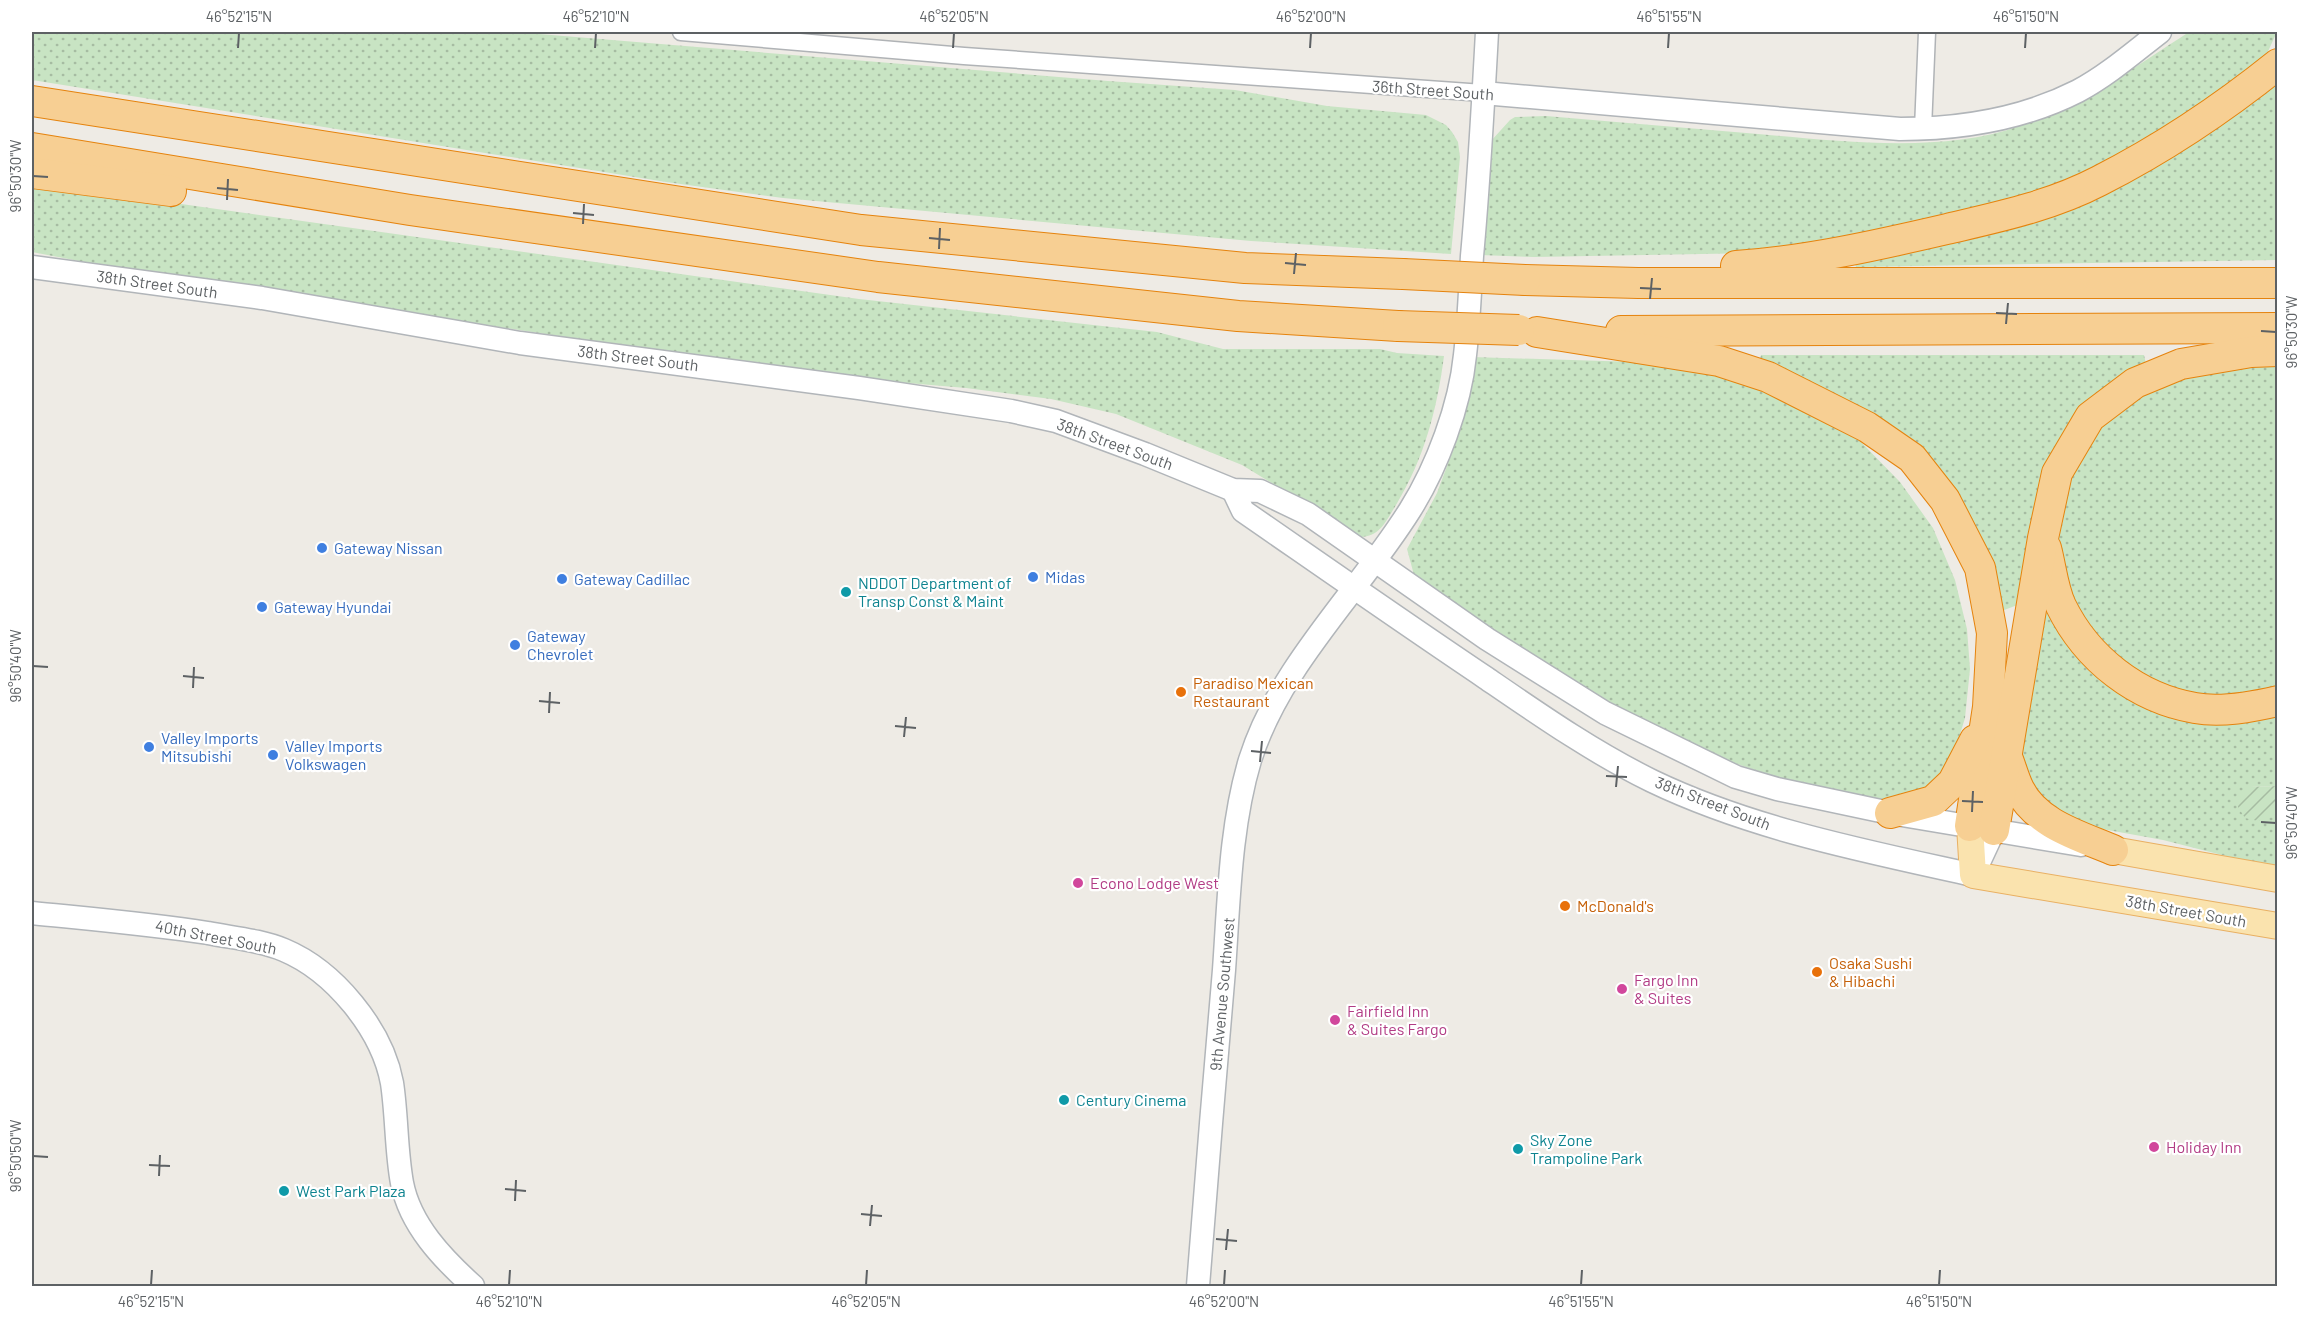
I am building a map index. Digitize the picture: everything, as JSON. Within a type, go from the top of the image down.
[{"type":"highway","points":[[1638,283],[1687,270],[1771,264],[1888,242],[2024,211],[2097,182],[2162,146],[2234,99],[2277,64]]},
{"type":"highway","points":[[32,101],[861,230],[1245,268],[1638,283],[2277,283]]},
{"type":"highway","points":[[32,148],[413,211],[878,277],[1238,316],[1528,331],[2277,328]]},
{"type":"highway","points":[[32,173],[226,197],[413,211]]},
{"type":"highway","points":[[1528,331],[1719,362],[1768,377],[1867,427],[1912,458],[1945,500],[1980,568],[1992,633],[1982,828]]},
{"type":"highway","points":[[1982,828],[2007,757],[2043,538],[2057,473],[2090,417],[2135,383],[2181,364],[2251,352],[2277,351]]},
{"type":"highway","points":[[2043,538],[2061,605],[2082,641],[2110,670],[2153,697],[2197,709],[2238,708],[2277,701]]},
{"type":"highway","points":[[1890,813],[1933,801],[1953,782],[1972,747],[1988,706]]},
{"type":"highway","points":[[2007,757],[2019,790],[2035,810],[2054,824],[2113,850]]},
{"type":"main road","points":[[1973,875],[1982,828]]},
{"type":"main road","name":"38th Street South","points":[[2113,850],[2277,879]]},
{"type":"main road","name":"38th Street South","points":[[1973,875],[2277,926]]},
{"type":"street","name":"36th Street South","points":[[681,32],[998,58],[1483,93],[1900,129],[1974,124],[2012,117],[2078,90],[2126,59],[2160,32]]},
{"type":"street","name":"9th Avenue Southwest","points":[[1198,1287],[1228,912],[1242,792],[1262,729],[1277,699],[1306,654],[1416,499],[1444,441],[1460,386],[1465,357],[1476,227],[1487,32]]},
{"type":"street","points":[[1923,129],[1927,32]]},
{"type":"street","name":"38th Street South","points":[[32,267],[262,298],[520,343],[859,388],[1011,411],[1056,421],[1233,490],[1260,490],[1308,514],[1487,639],[1605,714],[1736,777],[1777,789],[1890,813],[2113,850]]},
{"type":"street","name":"38th Street South","points":[[1233,490],[1243,511],[1602,755],[1653,782],[1777,827],[1973,875]]},
{"type":"street","name":"40th Street South","points":[[32,913],[148,924],[259,942],[284,950],[310,964],[344,993],[358,1009],[371,1031],[384,1058],[391,1082],[403,1185],[418,1224],[449,1264],[473,1287]]},
{"type":"green space","points":[[32,32],[515,32],[1235,90],[1327,106],[1426,115],[1446,125],[1458,142],[1460,157],[1451,254],[1251,241],[783,198],[666,182],[32,80]]},
{"type":"green space","points":[[2189,32],[2275,32],[2276,34],[2265,58],[2121,162],[2004,209],[1758,253],[1534,257],[1480,255],[1491,141],[1515,117],[1546,116],[1856,142],[1924,143],[1957,140],[1989,135],[2020,126],[2065,107],[2128,72]]},
{"type":"green space","points":[[2269,84],[2277,84],[2277,260],[1856,267],[1853,258],[2117,188],[2199,140]]},
{"type":"green space","points":[[32,183],[859,299],[1157,332],[1223,349],[1380,349],[1397,353],[1444,356],[1428,434],[1406,488],[1382,527],[1373,534],[1360,537],[1242,465],[1116,414],[1051,399],[896,382],[578,339],[131,271],[32,252]]},
{"type":"green space","points":[[1761,355],[2144,355],[2146,364],[2103,391],[2020,604],[1999,612],[1885,427],[1826,389],[1759,365]]},
{"type":"green space","points":[[1472,357],[1636,362],[1707,371],[1801,405],[1858,439],[1900,482],[1933,528],[1955,580],[1967,629],[1970,669],[1965,718],[1953,757],[1939,780],[1915,796],[1888,801],[1791,782],[1695,750],[1613,710],[1535,660],[1414,575],[1407,549],[1437,493],[1460,431]]},
{"type":"green space","points":[[2277,364],[2277,687],[2226,699],[2191,696],[2123,667],[2072,608],[2058,567],[2057,521],[2066,481],[2111,412],[2188,373]]},
{"type":"green space","points":[[2053,611],[2114,687],[2277,710],[2277,786],[2251,787],[2274,814],[2277,813],[2277,869],[2163,840],[2080,825],[2032,795],[2017,743],[2040,614]]},
{"type":"green space","points":[[2277,786],[2277,813],[2258,821],[2245,818],[2238,807],[2240,794],[2251,787]]},
{"type":"place","name":"Gateway Nissan","points":[[322,548]]},
{"type":"place","name":"Midas","points":[[1033,577]]},
{"type":"place","name":"Gateway Cadillac","points":[[562,579]]},
{"type":"place","name":"NDDOT Department of Transp Const & Maint","points":[[846,592]]},
{"type":"place","name":"Gateway Hyundai","points":[[262,607]]},
{"type":"place","name":"Gateway Chevrolet","points":[[515,645]]},
{"type":"place","name":"Paradiso Mexican Restaurant","points":[[1181,692]]},
{"type":"place","name":"Valley Imports Mitsubishi","points":[[149,747]]},
{"type":"place","name":"Valley Imports Volkswagen","points":[[273,755]]},
{"type":"place","name":"Econo Lodge West","points":[[1078,883]]},
{"type":"place","name":"McDonald's","points":[[1565,906]]},
{"type":"place","name":"Osaka Sushi & Hibachi","points":[[1817,972]]},
{"type":"place","name":"Fargo Inn & Suites","points":[[1622,989]]},
{"type":"place","name":"Fairfield Inn & Suites Fargo","points":[[1335,1020]]},
{"type":"place","name":"Century Cinema","points":[[1064,1100]]},
{"type":"place","name":"Holiday Inn","points":[[2154,1147]]},
{"type":"place","name":"Sky Zone Trampoline Park","points":[[1518,1149]]},
{"type":"place","name":"West Park Plaza","points":[[284,1191]]}]
